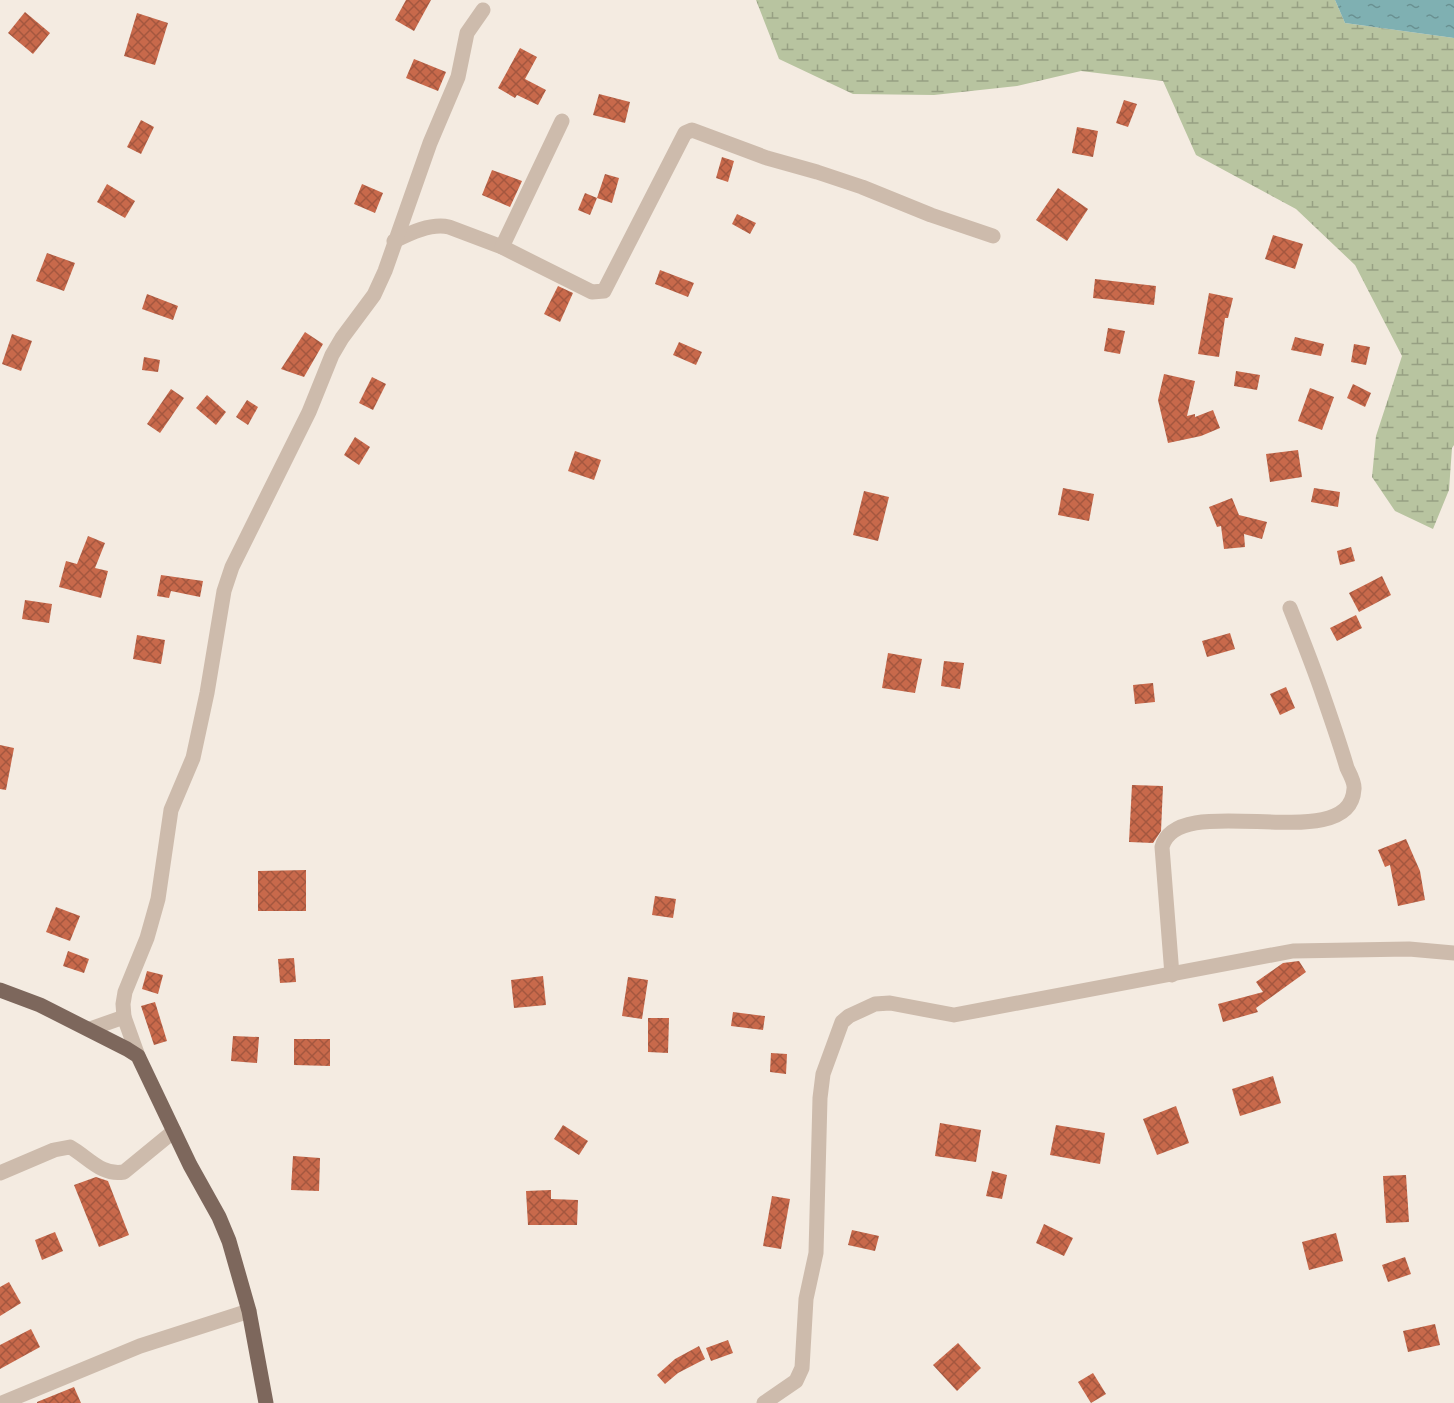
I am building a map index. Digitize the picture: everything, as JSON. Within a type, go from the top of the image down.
[{"type":"main road","points":[[0,990],[40,1005],[138,1056],[229,1241],[249,1311],[266,1403]]},
{"type":"street","points":[[138,1056],[124,1017],[125,992],[147,938],[158,899],[171,810],[194,758],[224,591],[232,567],[309,412],[332,355],[374,295],[385,271],[430,143],[458,77],[467,33],[483,10]]},
{"type":"street","points":[[502,247],[562,121]]},
{"type":"street","points":[[394,241],[408,234],[441,225],[502,247],[592,292],[604,291],[680,142],[685,133],[692,130],[766,158],[817,171],[993,236]]},
{"type":"street","points":[[1172,975],[1162,847],[1165,837],[1171,831],[1191,824],[1226,821],[1310,822],[1336,818],[1349,806],[1354,789],[1323,694],[1290,608]]},
{"type":"street","points":[[764,1403],[796,1381],[802,1368],[806,1299],[816,1253],[820,1098],[823,1074],[842,1022],[849,1016],[882,1003],[954,1015],[1293,951],[1409,949],[1454,953]]},
{"type":"street","points":[[90,1029],[124,1017]]},
{"type":"street","points":[[0,1173],[54,1150],[70,1147],[104,1171],[115,1174],[124,1172],[174,1131]]},
{"type":"street","points":[[2,1403],[140,1346],[249,1311]]},
{"type":"green space","points":[[756,0],[1335,0],[1345,23],[1454,38],[1454,445],[1449,490],[1433,529],[1395,511],[1372,477],[1376,436],[1402,356],[1355,265],[1296,209],[1196,155],[1163,81],[1081,71],[1017,86],[934,95],[853,94],[779,59]]},
{"type":"water","points":[[1335,0],[1454,0],[1454,38],[1345,23]]},
{"type":"building","points":[[406,0],[431,0],[414,31],[395,20]]},
{"type":"building","points":[[25,12],[50,33],[33,54],[8,33]]},
{"type":"building","points":[[137,13],[168,23],[155,65],[124,56]]},
{"type":"building","points":[[520,48],[537,57],[525,79],[546,90],[538,105],[517,95],[515,98],[498,88]]},
{"type":"building","points":[[414,59],[446,72],[438,91],[406,78]]},
{"type":"building","points":[[599,94],[630,102],[625,123],[593,115]]},
{"type":"building","points":[[1124,100],[1137,104],[1128,127],[1116,123]]},
{"type":"building","points":[[141,120],[154,127],[141,154],[127,147]]},
{"type":"building","points":[[1077,127],[1098,131],[1093,157],[1072,153]]},
{"type":"building","points":[[722,157],[734,161],[728,182],[716,178]]},
{"type":"building","points":[[492,170],[522,181],[510,207],[482,195]]},
{"type":"building","points":[[605,174],[619,178],[612,203],[597,198]]},
{"type":"building","points":[[107,184],[135,201],[125,218],[97,202]]},
{"type":"building","points":[[362,184],[383,193],[375,213],[354,204]]},
{"type":"building","points":[[1058,188],[1088,209],[1067,241],[1036,220]]},
{"type":"building","points":[[585,193],[597,198],[590,215],[578,210]]},
{"type":"building","points":[[737,214],[756,223],[750,234],[732,224]]},
{"type":"building","points":[[1273,235],[1303,244],[1295,269],[1265,259]]},
{"type":"building","points":[[47,253],[75,263],[64,291],[36,281]]},
{"type":"building","points":[[660,270],[694,283],[688,297],[655,284]]},
{"type":"building","points":[[1095,279],[1156,286],[1154,305],[1093,298]]},
{"type":"building","points":[[558,286],[573,293],[560,322],[544,314]]},
{"type":"building","points":[[1209,293],[1233,298],[1228,318],[1225,318],[1219,357],[1198,354]]},
{"type":"building","points":[[147,294],[178,306],[173,320],[142,309]]},
{"type":"building","points":[[1108,328],[1125,331],[1120,354],[1104,351]]},
{"type":"building","points":[[305,332],[323,344],[304,377],[281,369]]},
{"type":"building","points":[[12,334],[32,341],[21,371],[2,364]]},
{"type":"building","points":[[1295,337],[1324,344],[1321,356],[1291,350]]},
{"type":"building","points":[[679,342],[702,352],[696,365],[673,355]]},
{"type":"building","points":[[1354,344],[1370,347],[1366,365],[1351,362]]},
{"type":"building","points":[[144,357],[160,360],[158,372],[142,370]]},
{"type":"building","points":[[1236,371],[1260,375],[1257,390],[1234,386]]},
{"type":"building","points":[[1164,374],[1195,381],[1187,416],[1195,414],[1195,417],[1213,410],[1220,428],[1201,436],[1168,443],[1158,400]]},
{"type":"building","points":[[372,377],[386,384],[373,410],[359,403]]},
{"type":"building","points":[[1353,384],[1371,393],[1365,407],[1347,398]]},
{"type":"building","points":[[1310,388],[1334,397],[1322,430],[1298,421]]},
{"type":"building","points":[[171,389],[184,398],[160,433],[147,424]]},
{"type":"building","points":[[207,395],[226,412],[216,425],[196,408]]},
{"type":"building","points":[[247,400],[258,407],[248,425],[236,417]]},
{"type":"building","points":[[355,437],[370,447],[359,465],[344,455]]},
{"type":"building","points":[[1298,450],[1302,477],[1270,482],[1266,454]]},
{"type":"building","points":[[575,451],[601,460],[594,480],[568,471]]},
{"type":"building","points":[[1063,488],[1094,494],[1089,521],[1058,515]]},
{"type":"building","points":[[1314,488],[1340,492],[1338,507],[1311,502]]},
{"type":"building","points":[[864,491],[889,497],[878,541],[853,535]]},
{"type":"building","points":[[1232,498],[1239,515],[1267,522],[1262,539],[1244,534],[1245,547],[1224,549],[1221,526],[1217,527],[1209,507]]},
{"type":"building","points":[[88,536],[105,543],[95,568],[108,571],[101,598],[59,587],[66,561],[77,564]]},
{"type":"building","points":[[1351,547],[1355,561],[1340,565],[1337,551]]},
{"type":"building","points":[[161,575],[203,581],[200,597],[171,591],[169,598],[157,596]]},
{"type":"building","points":[[1382,576],[1391,595],[1359,612],[1349,593]]},
{"type":"building","points":[[25,600],[52,604],[49,623],[22,619]]},
{"type":"building","points":[[1356,615],[1362,628],[1337,641],[1330,628]]},
{"type":"building","points":[[1230,633],[1235,649],[1207,657],[1202,641]]},
{"type":"building","points":[[137,635],[165,640],[161,664],[133,659]]},
{"type":"building","points":[[888,653],[922,659],[915,693],[882,688]]},
{"type":"building","points":[[944,661],[964,663],[960,689],[941,686]]},
{"type":"building","points":[[1153,683],[1155,702],[1135,704],[1133,685]]},
{"type":"building","points":[[1286,687],[1295,708],[1280,715],[1270,694]]},
{"type":"building","points":[[0,745],[14,748],[6,790],[0,789]]},
{"type":"building","points":[[1132,785],[1163,786],[1161,831],[1153,843],[1129,842]]},
{"type":"building","points":[[1406,839],[1420,871],[1425,900],[1398,906],[1390,865],[1385,867],[1378,850]]},
{"type":"building","points":[[306,870],[306,911],[258,911],[258,871]]},
{"type":"building","points":[[655,896],[676,899],[673,918],[652,915]]},
{"type":"building","points":[[56,907],[80,916],[70,941],[46,932]]},
{"type":"building","points":[[68,951],[89,959],[84,973],[63,966]]},
{"type":"building","points":[[294,958],[296,982],[280,983],[278,959]]},
{"type":"building","points":[[1299,961],[1306,972],[1256,1008],[1258,1012],[1223,1022],[1218,1004],[1263,992],[1256,982],[1283,963]]},
{"type":"building","points":[[147,971],[163,975],[158,994],[142,989]]},
{"type":"building","points":[[543,976],[546,1005],[514,1008],[511,980]]},
{"type":"building","points":[[628,977],[648,980],[642,1019],[622,1016]]},
{"type":"building","points":[[155,1002],[167,1041],[154,1045],[141,1006]]},
{"type":"building","points":[[733,1012],[765,1016],[763,1030],[731,1026]]},
{"type":"building","points":[[648,1018],[669,1018],[668,1053],[648,1052]]},
{"type":"building","points":[[233,1036],[259,1037],[257,1063],[231,1061]]},
{"type":"building","points":[[294,1039],[330,1039],[330,1066],[294,1065]]},
{"type":"building","points":[[771,1053],[787,1054],[786,1074],[770,1072]]},
{"type":"building","points":[[1273,1076],[1281,1103],[1240,1116],[1232,1089]]},
{"type":"building","points":[[1176,1106],[1189,1143],[1157,1155],[1143,1119]]},
{"type":"building","points":[[940,1123],[981,1130],[976,1162],[935,1156]]},
{"type":"building","points":[[563,1125],[588,1141],[579,1155],[554,1139]]},
{"type":"building","points":[[1056,1125],[1105,1133],[1100,1164],[1050,1155]]},
{"type":"building","points":[[293,1156],[320,1158],[319,1191],[291,1190]]},
{"type":"building","points":[[992,1171],[1007,1175],[1002,1199],[986,1196]]},
{"type":"building","points":[[1406,1175],[1409,1222],[1386,1223],[1383,1176]]},
{"type":"building","points":[[96,1177],[108,1181],[129,1235],[99,1247],[74,1185]]},
{"type":"building","points":[[551,1190],[551,1199],[578,1200],[577,1225],[528,1225],[526,1191]]},
{"type":"building","points":[[772,1196],[790,1199],[781,1249],[763,1246]]},
{"type":"building","points":[[1044,1224],[1073,1238],[1064,1256],[1036,1243]]},
{"type":"building","points":[[852,1230],[879,1236],[875,1251],[848,1245]]},
{"type":"building","points":[[55,1232],[63,1251],[42,1260],[35,1240]]},
{"type":"building","points":[[1336,1233],[1343,1261],[1309,1270],[1302,1242]]},
{"type":"building","points":[[1405,1257],[1411,1274],[1388,1282],[1382,1265]]},
{"type":"building","points":[[9,1282],[21,1303],[0,1316],[0,1287]]},
{"type":"building","points":[[1435,1324],[1440,1345],[1408,1352],[1403,1331]]},
{"type":"building","points":[[31,1329],[40,1347],[0,1369],[0,1345]]},
{"type":"building","points":[[728,1340],[733,1353],[711,1361],[706,1348]]},
{"type":"building","points":[[958,1343],[981,1368],[957,1391],[933,1365]]},
{"type":"building","points":[[699,1346],[705,1359],[678,1373],[665,1384],[657,1375],[675,1359]]},
{"type":"building","points":[[1093,1373],[1106,1394],[1091,1403],[1078,1382]]},
{"type":"building","points":[[74,1387],[81,1403],[37,1403],[37,1402]]}]
